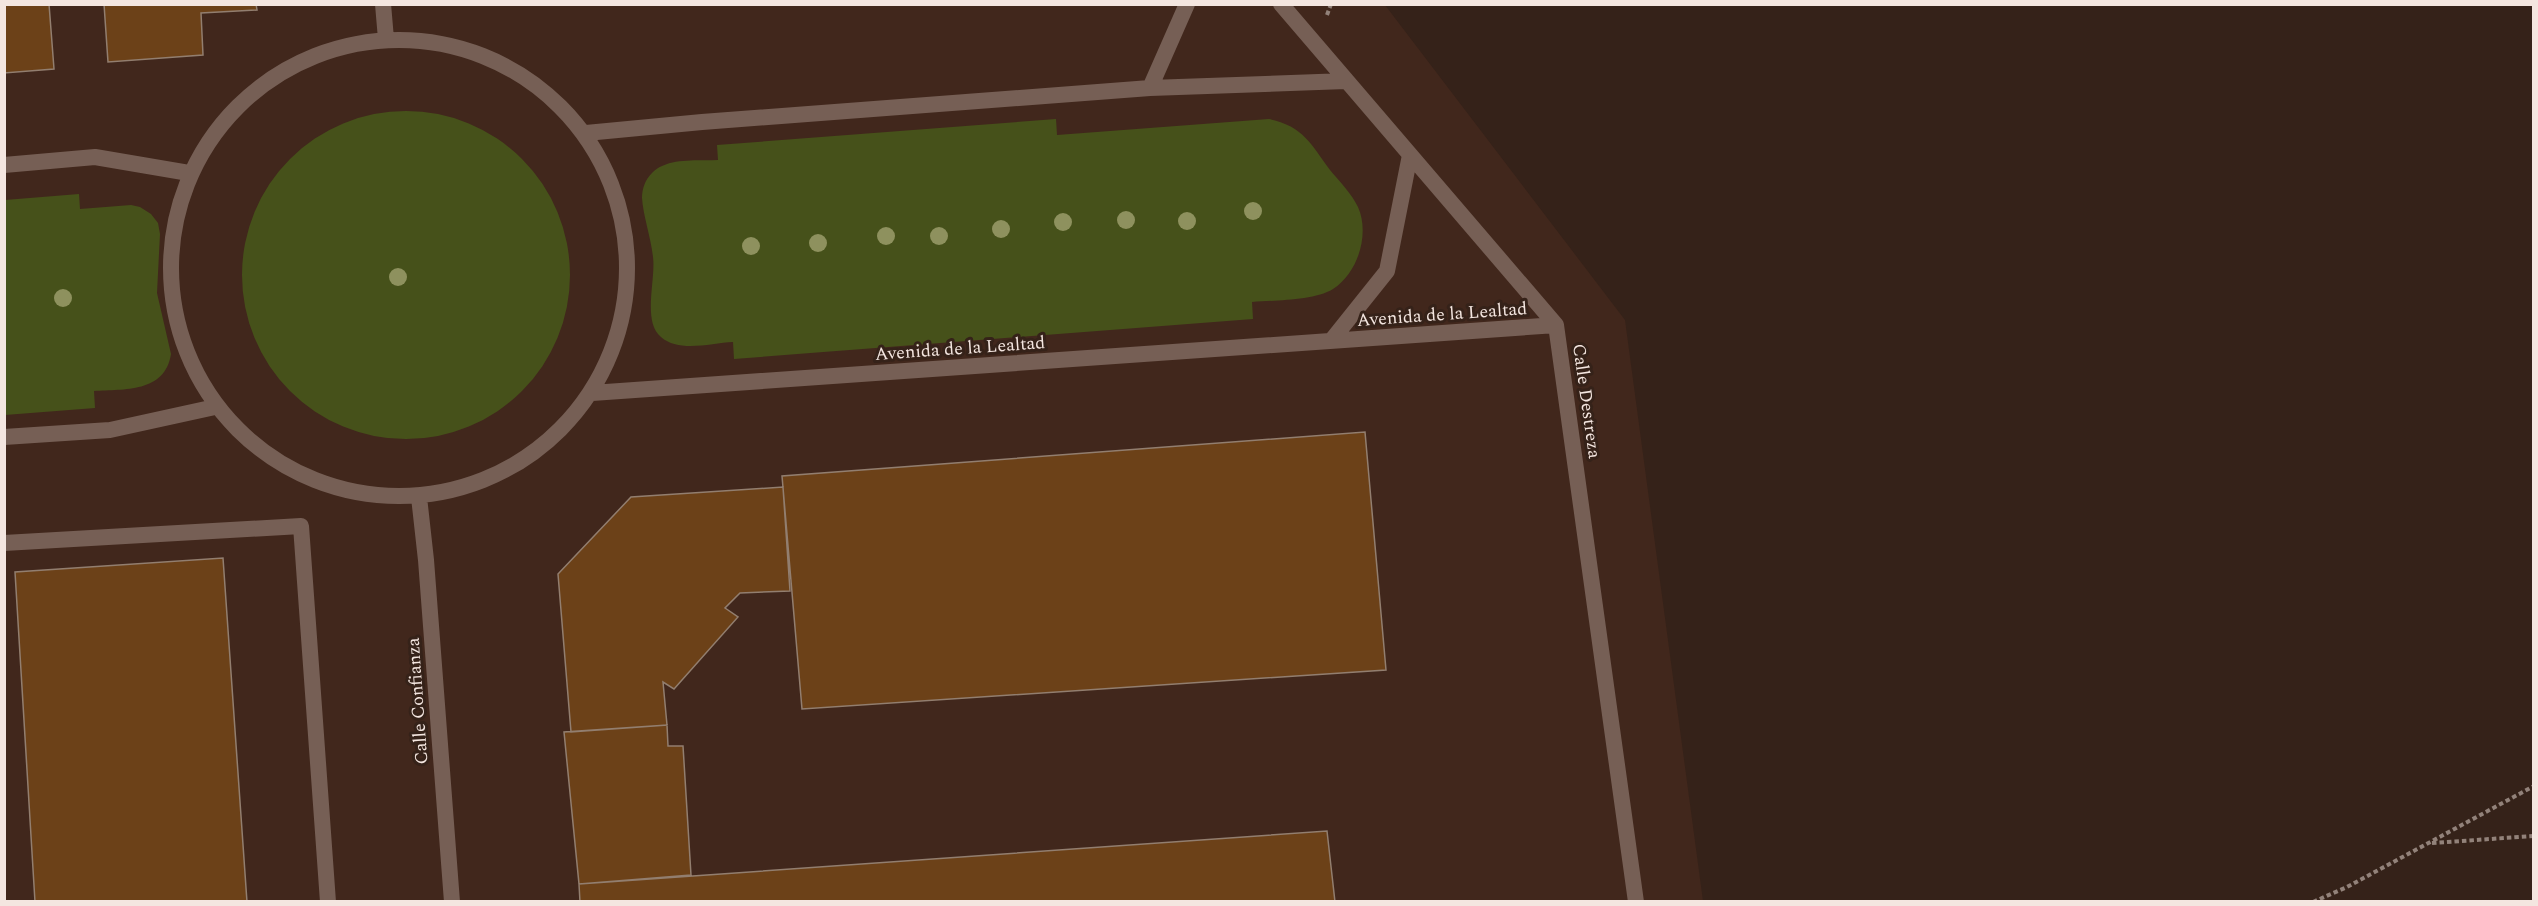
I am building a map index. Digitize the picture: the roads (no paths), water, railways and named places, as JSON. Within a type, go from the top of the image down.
[{"type":"street","points":[[383,4],[386,39]]},
{"type":"street","points":[[1150,88],[1186,4]]},
{"type":"street","name":"Calle Destreza","points":[[1281,4],[1556,325],[1636,902]]},
{"type":"street","points":[[386,39],[462,47],[531,80],[586,133],[617,194],[630,262],[621,330],[592,393],[544,447],[482,482],[418,497],[337,489],[270,459],[215,407],[185,353],[170,294],[171,232],[189,173],[222,121],[268,79],[324,51],[386,39]]},
{"type":"street","points":[[586,133],[1150,88],[1346,81]]},
{"type":"street","name":"Avenida de la Lealtad","points":[[1331,341],[1387,271],[1410,155]]},
{"type":"street","points":[[4,165],[94,157],[189,173]]},
{"type":"street","name":"Avenida de la Lealtad","points":[[592,393],[1556,325]]},
{"type":"street","points":[[4,437],[110,430],[215,407]]},
{"type":"street","name":"Calle Confianza","points":[[418,497],[426,560],[452,902]]},
{"type":"street","points":[[4,543],[301,526],[328,902]]}]
